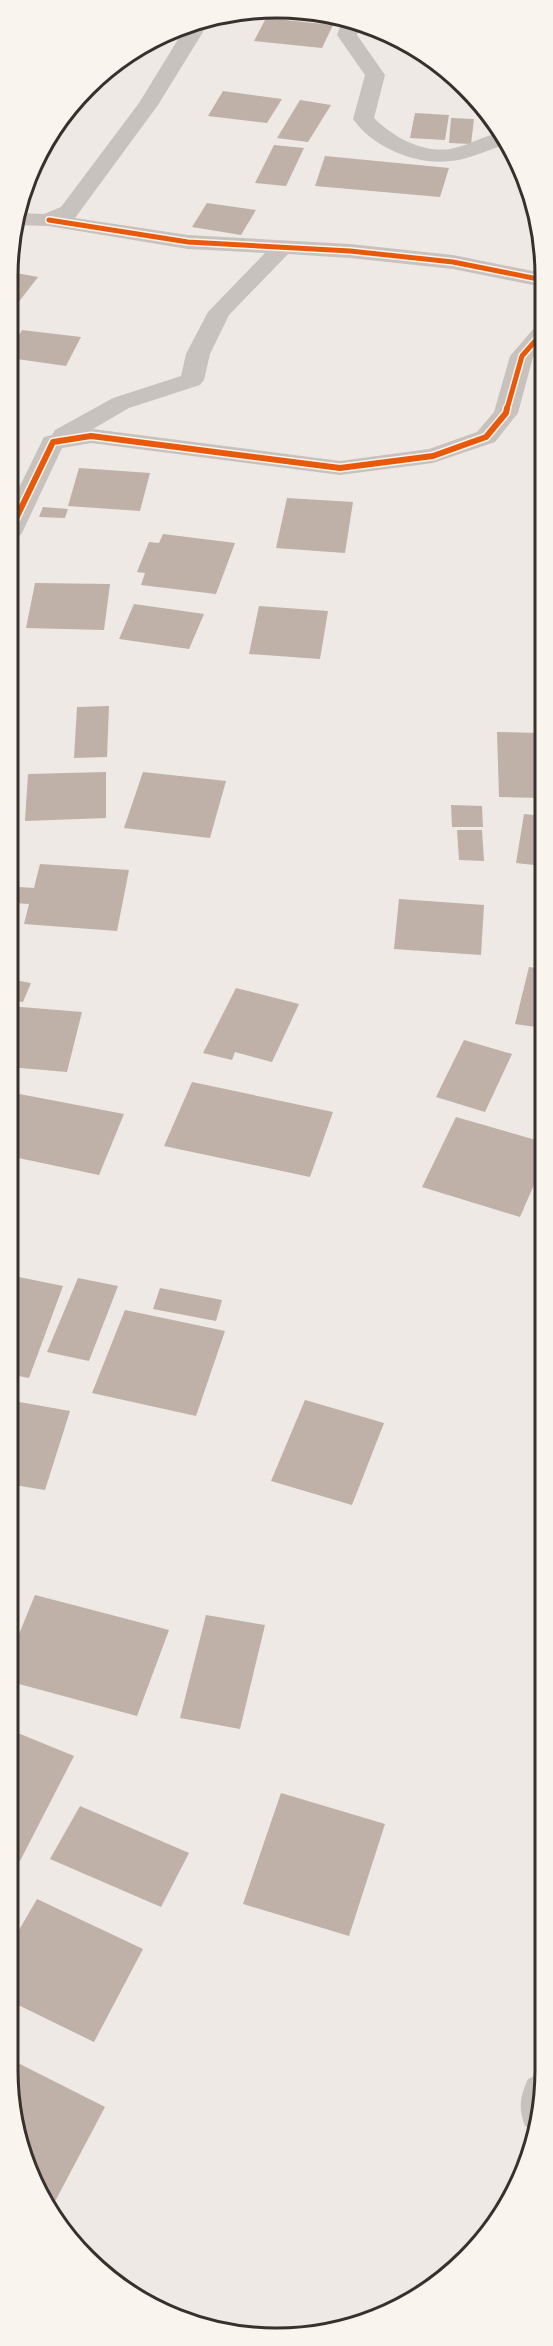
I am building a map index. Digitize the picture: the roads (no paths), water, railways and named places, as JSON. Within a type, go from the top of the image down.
[{"type":"street","points":[[349,29],[347,35],[375,75],[363,119],[374,132],[403,147],[430,154],[451,155],[496,140]]},
{"type":"street","points":[[24,220],[36,222],[49,220],[69,212],[148,105],[193,32]]},
{"type":"street","points":[[49,220],[188,242],[350,251],[453,262],[535,278]]},
{"type":"street","points":[[18,514],[53,442],[121,403],[192,380],[198,354],[219,312],[283,247]]},
{"type":"street","points":[[53,442],[91,436],[340,468],[433,456],[486,437],[506,413],[522,356],[535,341]]}]
